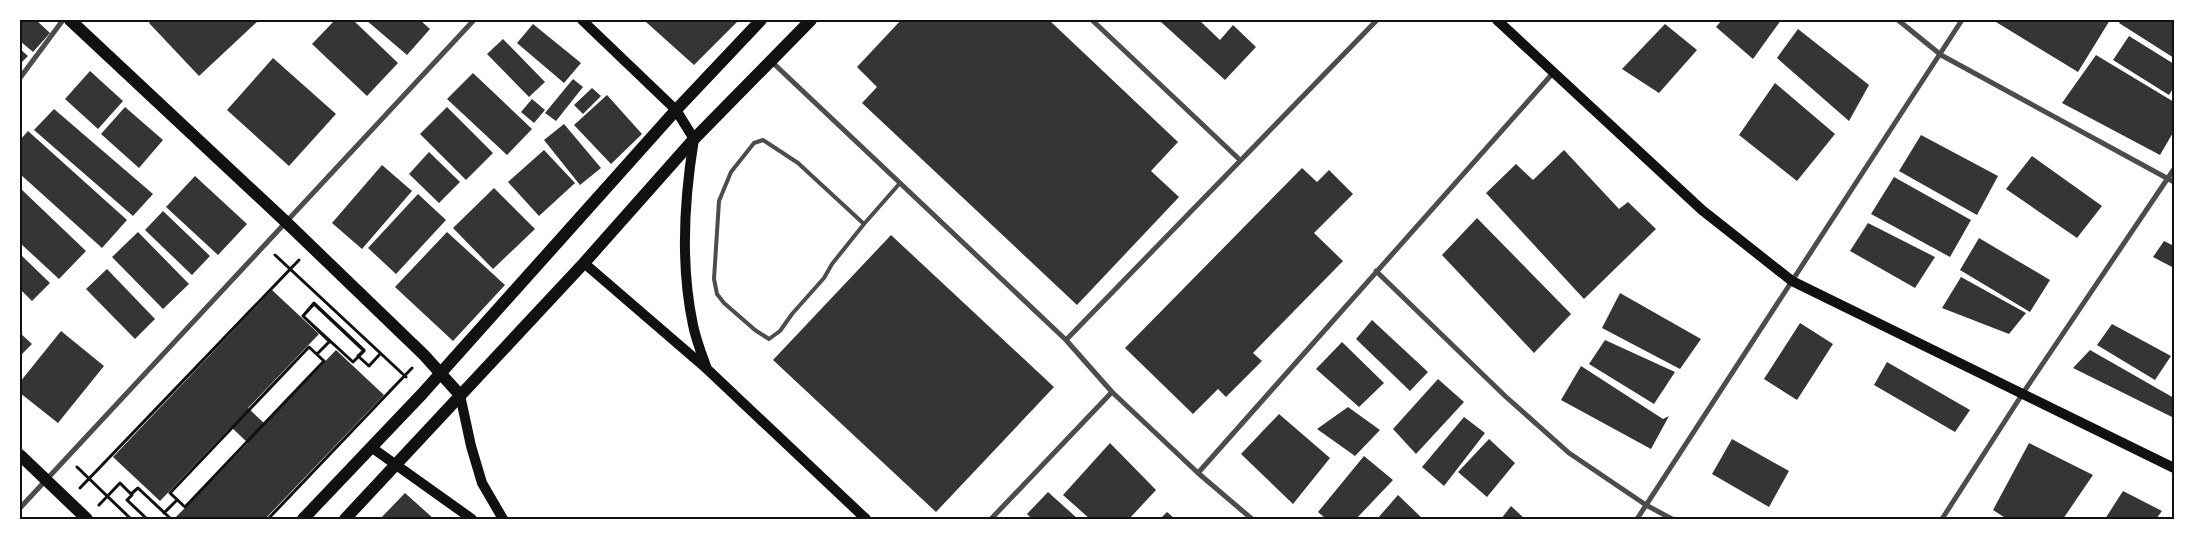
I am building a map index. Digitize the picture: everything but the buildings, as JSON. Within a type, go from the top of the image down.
[{"type":"main road","points":[[70,20],[286,222],[424,355],[460,395],[471,446],[482,484],[503,519]]},
{"type":"main road","points":[[582,20],[676,110],[694,139],[687,178],[686,276],[693,327],[707,369]]},
{"type":"main road","points":[[303,519],[422,394],[676,110],[761,20]]},
{"type":"main road","points":[[344,519],[584,263],[694,139],[811,20]]},
{"type":"main road","points":[[1497,20],[1702,210],[1792,281],[2174,468]]},
{"type":"main road","points":[[584,263],[707,369],[866,519]]},
{"type":"main road","points":[[370,447],[472,519]]},
{"type":"main road","points":[[20,455],[87,519]]},
{"type":"street","points":[[20,78],[63,20]]},
{"type":"street","points":[[20,508],[474,20]]},
{"type":"street","points":[[1092,20],[1240,160]]},
{"type":"street","points":[[1066,340],[1377,20]]},
{"type":"street","points":[[1898,20],[1941,55],[2174,182]]},
{"type":"street","points":[[1637,519],[1941,55],[1962,20]]},
{"type":"street","points":[[772,61],[1066,340],[1112,392],[1198,473],[1252,519]]},
{"type":"street","points":[[1198,473],[1553,73]]},
{"type":"street","points":[[1942,519],[2023,393],[2174,169]]},
{"type":"street","points":[[1376,271],[1505,396],[1569,453],[1646,505],[1672,519]]},
{"type":"street","points":[[990,519],[1112,392]]},
{"type":"lane","points":[[864,224],[798,163],[763,140],[754,144],[730,172],[719,201],[714,279],[717,294],[755,330],[770,338],[780,331],[792,314],[824,278],[832,264],[864,224],[900,183]]},
{"type":"path","points":[[264,246],[291,268],[422,394]]},
{"type":"path","points":[[68,501],[311,247]]},
{"type":"path","points":[[330,341],[303,316],[314,304],[364,351],[353,362],[303,316],[314,304],[364,350],[358,356],[368,366],[380,354]]},
{"type":"path","points":[[317,354],[330,341]]},
{"type":"path","points":[[309,347],[324,361],[185,507],[177,500],[170,493],[309,347]]},
{"type":"path","points":[[268,519],[424,355]]},
{"type":"path","points":[[68,457],[131,519]]},
{"type":"path","points":[[87,519],[120,483],[132,495],[127,500],[147,519]]},
{"type":"path","points":[[147,519],[126,499],[138,488],[171,519]]},
{"type":"path","points":[[165,513],[177,500]]}]
